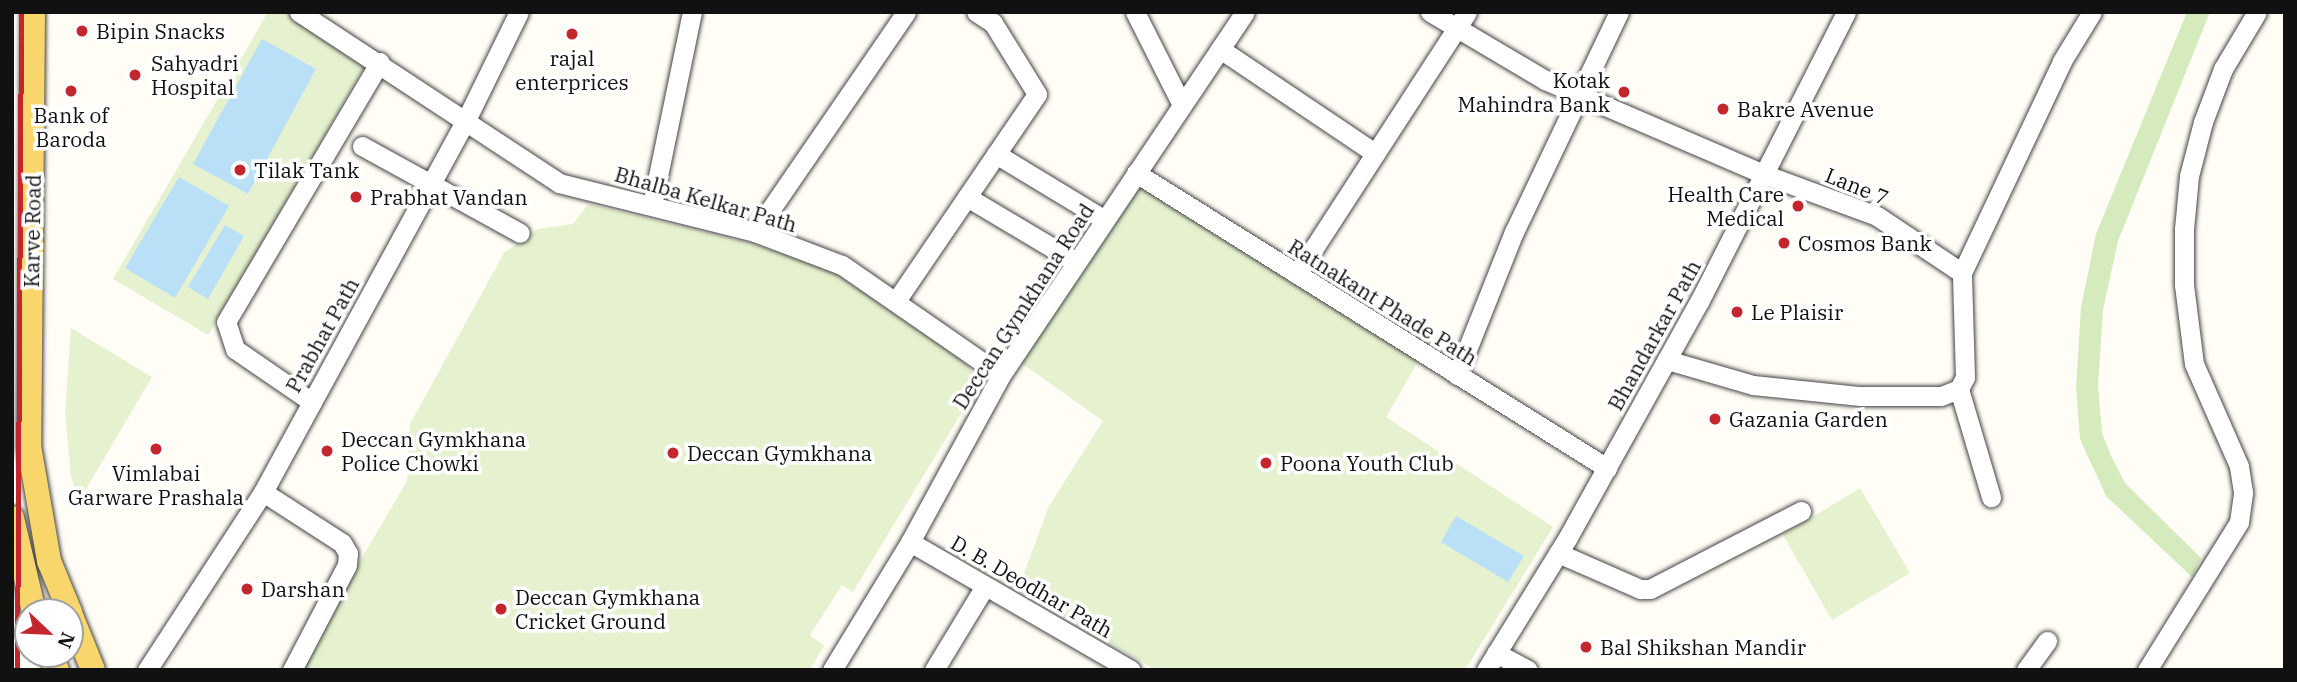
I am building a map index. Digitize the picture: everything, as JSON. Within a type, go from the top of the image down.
[{"type":"main road","name":"Karve Road","points":[[33,12],[35,124],[21,379],[36,502],[49,561],[64,598]]},
{"type":"main road","points":[[12,519],[31,598]]},
{"type":"main road","name":"Karve Road","points":[[84,647],[93,670]]},
{"type":"street","name":"Bhalba Kelkar Path","points":[[299,12],[380,62],[559,183],[755,232],[842,265],[1001,375]]},
{"type":"street","name":"Prabhat Path","points":[[147,670],[263,492],[466,120],[519,12]]},
{"type":"street","points":[[652,205],[692,12]]},
{"type":"street","points":[[755,232],[906,12]]},
{"type":"street","points":[[896,301],[1037,94],[993,23],[976,12]]},
{"type":"street","points":[[1135,12],[1182,105]]},
{"type":"street","name":"Deccan Gymkhana Road","points":[[832,670],[910,542],[1001,375],[1245,12]]},
{"type":"street","name":"Lane 7","points":[[1430,12],[1461,20],[1545,80],[1581,92],[1766,175],[1877,216],[1962,273]]},
{"type":"street","points":[[1457,375],[1514,232],[1619,12]]},
{"type":"street","name":"Bhandarkar Path","points":[[1486,670],[1559,553],[1667,360],[1766,175],[1846,12]]},
{"type":"street","points":[[1667,360],[1753,385],[1833,393],[1941,396],[1959,389],[1965,377],[1962,273],[2062,61],[2092,12]]},
{"type":"street","points":[[2147,670],[2239,522],[2243,492],[2239,466],[2194,364],[2185,285],[2185,229],[2189,176],[2203,122],[2223,69],[2257,12]]},
{"type":"street","points":[[1297,274],[1461,20]]},
{"type":"street","points":[[1220,49],[1376,153]]},
{"type":"street","points":[[312,402],[235,349],[226,322],[380,62]]},
{"type":"street","points":[[362,146],[520,233]]},
{"type":"street","points":[[996,154],[1105,220]]},
{"type":"street","name":"Ratnakant Phade Path","points":[[1136,173],[1607,468]]},
{"type":"street","points":[[967,197],[1076,262]]},
{"type":"street","points":[[1959,389],[1991,497]]},
{"type":"street","points":[[263,492],[342,543],[348,553],[347,565],[292,670]]},
{"type":"street","points":[[1559,553],[1640,589],[1650,589],[1801,511]]},
{"type":"street","name":"D. B. Deodhar Path","points":[[910,542],[1128,669]]},
{"type":"street","points":[[934,670],[985,586]]},
{"type":"street","points":[[2026,670],[2047,641]]},
{"type":"street","points":[[1496,653],[1528,670]]},
{"type":"green space","name":"Tilak Tank","points":[[268,12],[285,12],[368,60],[208,335],[113,279]]},
{"type":"green space","points":[[2187,12],[2210,12],[2118,241],[2103,310],[2098,386],[2102,433],[2111,456],[2125,483],[2201,558],[2192,577],[2106,496],[2080,439],[2076,387],[2081,307],[2096,234]]},
{"type":"green space","name":"Poona Youth Club","points":[[1137,182],[1420,358],[1386,417],[1553,527],[1465,670],[1156,670],[1018,589],[1049,506],[1103,421],[1017,360]]},
{"type":"green space","name":"Deccan Gymkhana","points":[[588,204],[754,244],[832,271],[960,356],[973,374],[970,399],[853,592],[842,585],[810,635],[824,646],[810,670],[296,670],[407,481],[410,424],[504,253],[538,229],[573,224]]},
{"type":"green space","points":[[71,328],[152,377],[79,501],[71,476],[65,413]]},
{"type":"green space","points":[[1860,488],[1910,573],[1832,620],[1783,535]]},
{"type":"water","points":[[262,39],[316,69],[248,194],[193,164]]},
{"type":"water","points":[[179,177],[229,206],[175,298],[125,268]]},
{"type":"water","points":[[225,225],[244,236],[208,299],[188,287]]},
{"type":"water","points":[[1456,516],[1524,556],[1508,582],[1441,542]]},
{"type":"railway","points":[[17,670],[21,12]]},
{"type":"place","name":"Bipin Snacks","points":[[82,31]]},
{"type":"place","name":"rajal enterprices","points":[[572,34]]},
{"type":"place","name":"Sahyadri Hospital","points":[[135,75]]},
{"type":"place","name":"Bank of Baroda","points":[[71,91]]},
{"type":"place","name":"Kotak Mahindra Bank","points":[[1624,92]]},
{"type":"place","name":"Bakre Avenue","points":[[1723,109]]},
{"type":"place","name":"Tilak Tank","points":[[240,170]]},
{"type":"place","name":"Prabhat Vandan","points":[[356,197]]},
{"type":"place","name":"Health Care Medical","points":[[1798,206]]},
{"type":"place","name":"Cosmos Bank","points":[[1784,243]]},
{"type":"place","name":"Le Plaisir","points":[[1737,312]]},
{"type":"place","name":"Gazania Garden","points":[[1715,419]]},
{"type":"place","name":"Vimlabai Garware Prashala","points":[[156,449]]},
{"type":"place","name":"Deccan Gymkhana Police Chowki","points":[[327,451]]},
{"type":"place","name":"Deccan Gymkhana","points":[[673,453]]},
{"type":"place","name":"Poona Youth Club","points":[[1266,463]]},
{"type":"place","name":"Darshan","points":[[247,589]]},
{"type":"place","name":"Deccan Gymkhana Cricket Ground","points":[[501,609]]},
{"type":"place","name":"Bal Shikshan Mandir","points":[[1586,647]]}]
